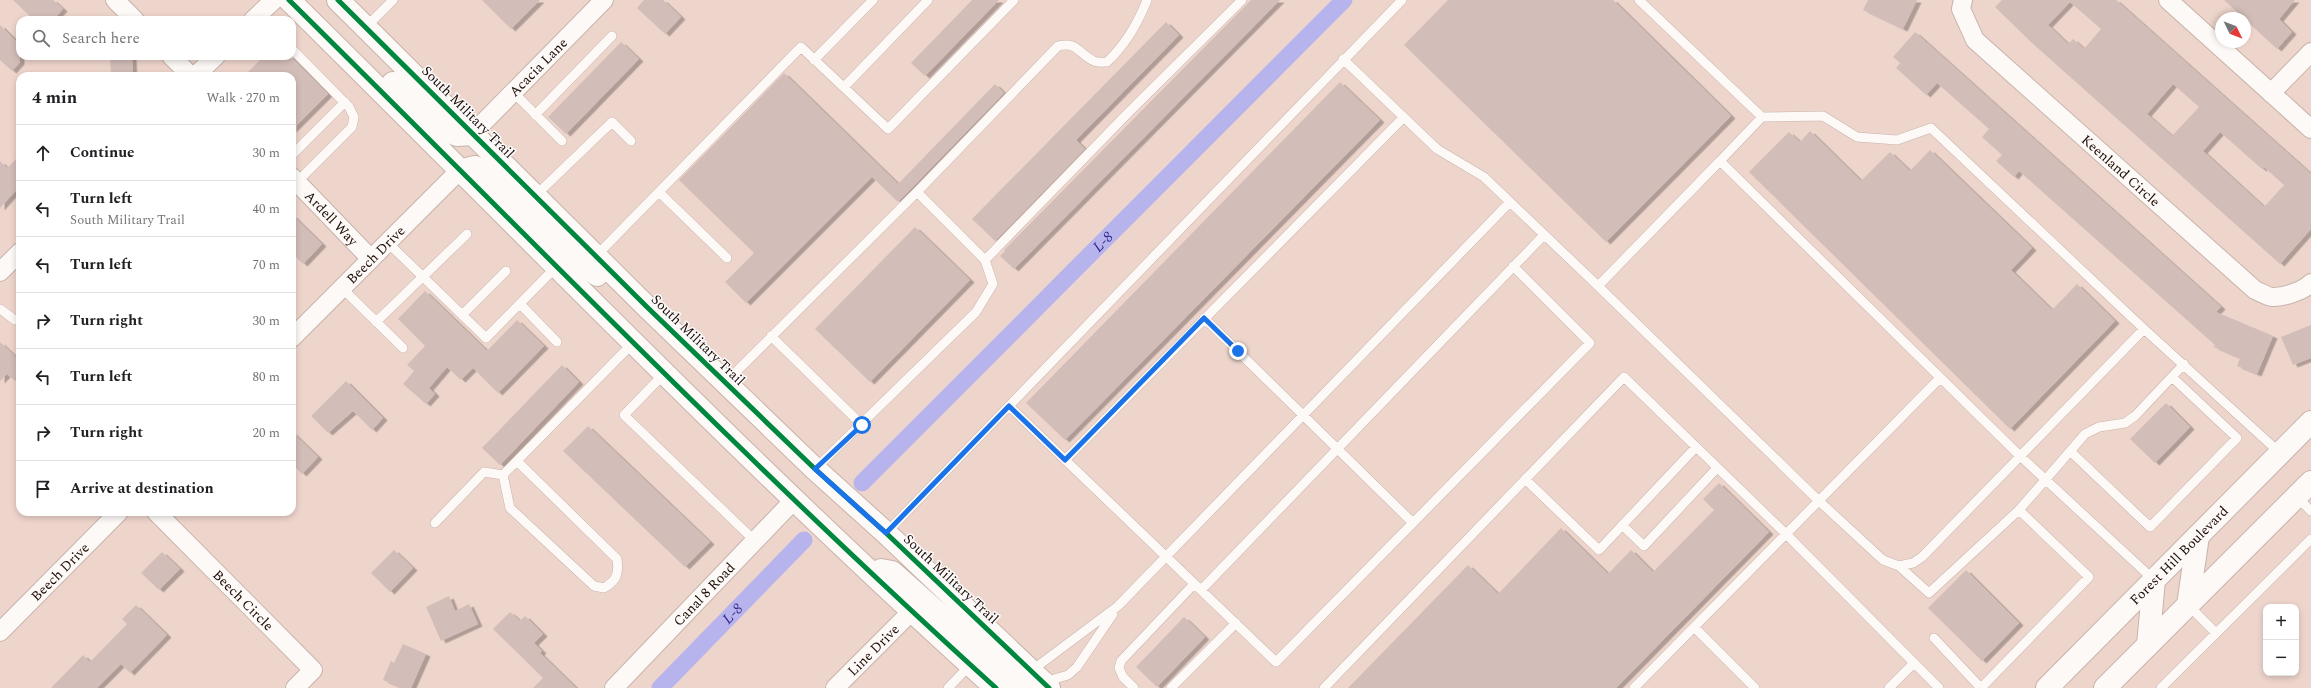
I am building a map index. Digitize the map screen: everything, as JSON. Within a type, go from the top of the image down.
[{"type":"main road","name":"South Military Trail","points":[[338,0],[648,308],[815,469],[886,533],[1041,680]]},
{"type":"main road","points":[[295,6],[348,39],[437,126],[458,135],[472,134]]},
{"type":"main road","points":[[295,6],[794,500],[912,611],[976,659],[1024,686],[1041,680]]},
{"type":"main road","points":[[460,170],[475,167],[487,172],[577,259],[614,290],[648,308]]},
{"type":"main road","name":"Forest Hill Boulevard","points":[[2047,688],[2311,422]]},
{"type":"main road","points":[[2105,688],[2188,606],[2306,497]]},
{"type":"main road","points":[[2188,606],[2198,536]]},
{"type":"main road","points":[[863,565],[892,572],[976,659],[996,688]]},
{"type":"main road","points":[[2148,645],[2154,580]]},
{"type":"street","points":[[115,0],[131,16]]},
{"type":"street","points":[[260,16],[274,0]]},
{"type":"street","name":"Acacia Lane","points":[[472,134],[604,0]]},
{"type":"street","name":"Keenland Circle","points":[[1963,0],[1961,9],[1974,40],[2255,290],[2272,297],[2307,287],[2311,283]]},
{"type":"street","points":[[2168,0],[2311,129]]},
{"type":"street","points":[[2271,93],[2311,52]]},
{"type":"street","points":[[175,60],[187,72]]},
{"type":"street","points":[[200,72],[212,60]]},
{"type":"street","name":"Beech Drive","points":[[296,334],[460,170]]},
{"type":"street","name":"Ardell Way","points":[[296,182],[371,258]]},
{"type":"street","points":[[0,272],[16,259]]},
{"type":"street","name":"Canal 8 Road","points":[[614,688],[794,500]]},
{"type":"street","name":"Beech Drive","points":[[0,632],[115,516]]},
{"type":"street","name":"Beech Circle","points":[[160,516],[313,670],[295,688]]},
{"type":"street","name":"Line Drive","points":[[835,688],[912,611]]},
{"type":"lane","points":[[366,27],[393,0]]},
{"type":"lane","points":[[814,60],[873,0]]},
{"type":"lane","points":[[844,87],[928,0]]},
{"type":"lane","points":[[596,256],[801,47],[888,129],[1014,0]]},
{"type":"lane","points":[[726,383],[771,336],[917,192],[1058,46],[1068,44],[1078,48],[1095,62],[1107,62],[1120,50],[1142,14],[1147,0]]},
{"type":"lane","points":[[985,260],[1127,114],[1242,0]]},
{"type":"lane","points":[[886,533],[1343,59],[1402,0]]},
{"type":"lane","points":[[1639,0],[1762,117],[1823,116],[1857,137],[1897,140],[1931,128],[2144,329],[2280,453]]},
{"type":"lane","points":[[535,115],[612,36]]},
{"type":"lane","points":[[296,53],[345,102],[354,117],[352,127],[296,178]]},
{"type":"lane","points":[[1343,59],[1437,149],[1484,177],[1819,501],[1883,560],[1899,566],[1929,593],[2019,510],[2085,434],[2100,427],[2125,423],[2135,416],[2184,364]]},
{"type":"lane","points":[[513,92],[562,141]]},
{"type":"lane","points":[[296,151],[345,102]]},
{"type":"lane","points":[[1065,460],[1404,117]]},
{"type":"lane","points":[[1598,286],[1762,117]]},
{"type":"lane","points":[[535,196],[612,122],[631,141]]},
{"type":"lane","points":[[1720,161],[2020,456],[2154,580]]},
{"type":"lane","points":[[659,192],[727,258]]},
{"type":"lane","points":[[815,469],[862,425],[976,312],[994,284],[985,260],[917,192]]},
{"type":"lane","points":[[1041,680],[1118,606],[1510,202]]},
{"type":"lane","points":[[376,322],[467,234]]},
{"type":"lane","points":[[1134,688],[1123,677],[1119,668],[1121,661],[1338,448],[1544,235]]},
{"type":"lane","points":[[387,242],[486,338],[557,266]]},
{"type":"lane","points":[[1009,406],[1276,662],[1590,343],[1513,266]]},
{"type":"lane","points":[[462,315],[506,271]]},
{"type":"lane","points":[[342,288],[403,348]]},
{"type":"lane","points":[[520,304],[558,342]]},
{"type":"lane","points":[[0,309],[14,320],[16,320]]},
{"type":"lane","points":[[1204,318],[1413,523]]},
{"type":"lane","points":[[1899,566],[1913,563],[1922,557],[2144,329]]},
{"type":"lane","points":[[771,336],[862,425]]},
{"type":"lane","points":[[502,475],[634,342]]},
{"type":"lane","points":[[666,373],[624,415],[755,541]]},
{"type":"lane","points":[[1324,688],[1624,377],[1786,534],[1939,688]]},
{"type":"lane","points":[[2070,451],[2150,527],[2237,438],[2172,377]]},
{"type":"lane","points":[[1634,688],[1940,378]]},
{"type":"lane","points":[[1525,479],[1599,550],[1696,447]]},
{"type":"lane","points":[[502,475],[510,508],[594,586],[604,588],[614,582],[619,572],[617,559],[517,461]]},
{"type":"lane","points":[[1622,525],[1644,546],[1717,468]]},
{"type":"lane","points":[[435,523],[484,472],[502,475]]},
{"type":"lane","points":[[1934,638],[1981,688],[2089,577],[2019,510]]},
{"type":"lane","points":[[2161,688],[2311,539]]},
{"type":"lane","points":[[1041,680],[1068,675],[1077,666],[1118,606]]},
{"type":"lane","points":[[2188,606],[2216,633]]},
{"type":"lane","points":[[1171,688],[1236,623]]},
{"type":"lane","points":[[1694,627],[1755,688]]},
{"type":"lane","points":[[948,688],[976,659]]},
{"type":"lane","points":[[1890,688],[1914,663]]},
{"type":"building","points":[[13,0],[53,0],[63,9],[57,16],[30,16]]},
{"type":"building","points":[[482,0],[540,0],[511,29]]},
{"type":"building","points":[[644,0],[663,0],[681,17],[665,34],[637,8]]},
{"type":"building","points":[[972,0],[999,0],[925,76],[911,63]]},
{"type":"building","points":[[1251,0],[1280,0],[1014,269],[1000,256],[1005,251],[1004,250]]},
{"type":"building","points":[[1448,0],[1613,0],[1731,116],[1606,242],[1404,45]]},
{"type":"building","points":[[1868,0],[1917,0],[1903,29],[1863,10]]},
{"type":"building","points":[[2002,0],[2116,0],[2311,174],[2311,229],[2280,264],[2031,42],[1995,7]],"holes":[[[2070,2],[2101,29],[2084,49],[2073,39],[2068,44],[2048,25]],[[2173,84],[2199,107],[2172,136],[2147,114]],[[2220,132],[2262,169],[2264,167],[2284,185],[2264,207],[2203,151]]]},
{"type":"building","points":[[2224,0],[2295,0],[2279,19],[2292,32],[2277,49],[2251,25],[2251,12],[2237,12]]},
{"type":"building","points":[[1166,22],[1179,35],[1076,140],[1085,149],[995,241],[972,219]]},
{"type":"building","points":[[0,25],[16,41],[16,60],[20,60],[20,62],[12,71],[0,60]]},
{"type":"building","points":[[1915,32],[2221,307],[2216,312],[2273,336],[2257,374],[2237,366],[2240,358],[2214,347],[2215,345],[2019,171],[2014,177],[1996,161],[2002,155],[1982,137],[1989,129],[1937,83],[1926,95],[1896,68],[1900,63],[1893,57]]},
{"type":"building","points":[[621,42],[639,59],[566,134],[548,117]]},
{"type":"building","points":[[110,60],[132,60],[133,72],[111,72]]},
{"type":"building","points":[[260,60],[294,60],[328,94],[296,126],[296,72],[248,72]]},
{"type":"building","points":[[784,73],[898,184],[995,84],[1004,93],[898,202],[872,177],[746,303],[725,282],[754,253],[679,180]]},
{"type":"building","points":[[1340,82],[1380,120],[1065,440],[1026,403]]},
{"type":"building","points":[[1810,131],[1861,181],[1890,152],[1910,171],[1930,150],[2032,248],[2011,270],[2052,310],[2077,284],[2115,321],[2010,429],[1749,172],[1789,132],[1800,142]]},
{"type":"building","points":[[16,159],[16,190],[0,208],[0,161],[7,168]]},
{"type":"building","points":[[296,219],[322,244],[303,264],[296,257]]},
{"type":"building","points":[[915,227],[970,280],[870,382],[815,329]]},
{"type":"building","points":[[425,291],[487,351],[517,320],[544,346],[498,393],[473,368],[461,380],[447,367],[429,388],[435,394],[426,404],[403,384],[414,371],[407,365],[425,346],[398,319]]},
{"type":"building","points":[[2311,325],[2311,358],[2293,365],[2281,337]]},
{"type":"building","points":[[0,342],[16,357],[16,378],[14,380],[7,374],[0,381]]},
{"type":"building","points":[[562,365],[579,382],[500,465],[482,448]]},
{"type":"building","points":[[346,381],[383,418],[372,430],[353,411],[328,433],[311,416]]},
{"type":"building","points":[[2166,403],[2190,427],[2155,463],[2130,439]]},
{"type":"building","points":[[588,426],[710,542],[685,567],[563,451]]},
{"type":"building","points":[[296,436],[318,457],[302,474],[296,468]]},
{"type":"building","points":[[1719,483],[1769,532],[1616,688],[1348,688],[1468,565],[1498,594],[1561,528],[1608,574],[1631,550],[1653,572],[1714,510],[1703,499]]},
{"type":"building","points":[[394,550],[413,568],[390,592],[371,573]]},
{"type":"building","points":[[162,552],[180,569],[159,590],[141,573]]},
{"type":"building","points":[[1966,570],[2019,623],[1982,661],[1928,608]]},
{"type":"building","points":[[449,596],[455,611],[469,604],[478,624],[441,641],[426,607]]},
{"type":"building","points":[[136,605],[167,635],[130,673],[121,664],[97,688],[51,688],[83,655],[90,662],[127,624],[122,619]]},
{"type":"building","points":[[510,612],[520,621],[525,616],[543,634],[534,643],[542,651],[540,653],[576,688],[533,688],[543,678],[493,629]]},
{"type":"building","points":[[1184,617],[1205,637],[1157,687],[1136,667]]},
{"type":"building","points":[[403,644],[426,654],[411,688],[402,688],[383,680],[391,661],[394,663]]},
{"type":"waterway","name":"L-8","points":[[862,483],[1344,0]]},
{"type":"waterway","name":"L-8","points":[[660,688],[804,540]]},
{"type":"cycle path","points":[[289,0],[727,435],[905,605],[996,688]]},
{"type":"cycle path","points":[[338,0],[648,308],[815,469],[886,533],[1049,688]]},
{"type":"route","points":[[862,425],[815,469],[886,533],[1009,406],[1065,460],[1204,318],[1238,351]]}]
